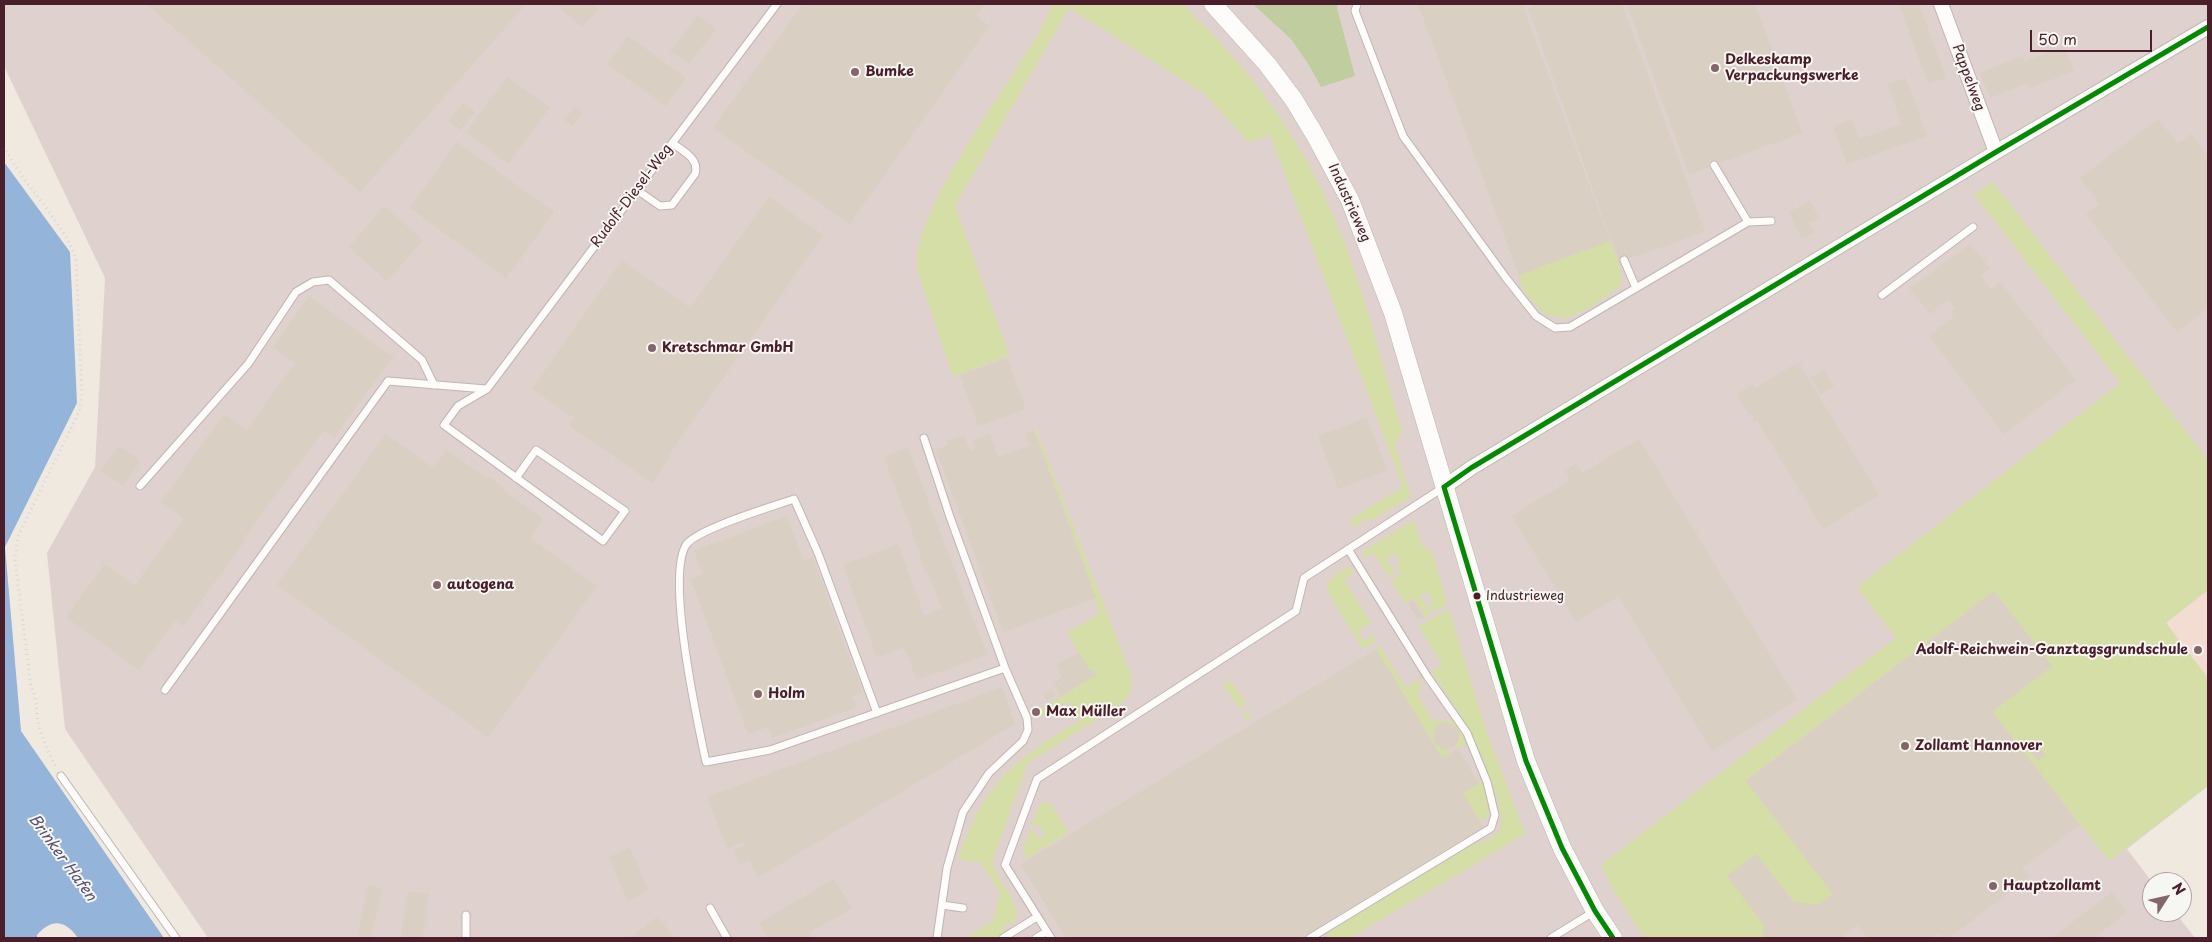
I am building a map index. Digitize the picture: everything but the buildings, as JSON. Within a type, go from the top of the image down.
[{"type":"street","name":"Industrieweg","points":[[1213,4],[1267,64],[1294,100],[1316,135],[1350,200],[1393,313],[1526,761],[1562,848],[1595,911],[1613,938]]},
{"type":"street","name":"Pappelweg","points":[[1941,4],[1996,152]]},
{"type":"street","points":[[1444,487],[1471,468],[1996,152],[2208,27]]},
{"type":"lane","name":"Rudolf-Diesel-Weg","points":[[486,389],[777,4]]},
{"type":"lane","points":[[1357,4],[1355,11],[1403,136],[1506,278],[1536,316],[1554,328],[1570,327],[1748,222],[1771,221]]},
{"type":"lane","points":[[637,190],[660,206],[672,205],[695,174],[696,169],[695,162],[672,143]]},
{"type":"lane","points":[[1714,165],[1748,222]]},
{"type":"lane","points":[[1882,295],[1973,227]]},
{"type":"lane","points":[[1624,260],[1636,288]]},
{"type":"lane","points":[[140,486],[248,364],[296,292],[313,282],[329,280],[381,324],[422,360],[434,385]]},
{"type":"lane","points":[[165,690],[388,380],[486,389]]},
{"type":"lane","points":[[486,389],[458,406],[444,425],[516,478],[603,541],[625,511],[536,450],[516,478]]},
{"type":"lane","points":[[924,438],[950,517],[1005,668],[1027,718],[1028,730],[1023,741],[989,773],[963,812],[947,868],[937,938]]},
{"type":"lane","points":[[1036,938],[1048,935],[1004,865],[1037,779],[1296,611],[1304,578],[1444,487]]},
{"type":"lane","points":[[877,713],[821,562],[794,499],[702,533],[687,544],[681,563],[679,585],[691,690],[706,762],[770,750],[877,713],[1005,668]]},
{"type":"lane","points":[[1310,938],[1491,828],[1495,815],[1487,782],[1467,733],[1427,676],[1348,549]]},
{"type":"lane","points":[[61,776],[176,938]]},
{"type":"lane","points":[[942,905],[964,908]]},
{"type":"lane","points":[[710,908],[727,938]]},
{"type":"lane","points":[[1551,938],[1595,911]]},
{"type":"lane","points":[[466,915],[466,938]]},
{"type":"lane","points":[[1003,938],[1037,917]]},
{"type":"path","points":[[4,146],[12,163],[70,242],[76,259],[82,396],[79,412],[18,536],[15,559],[31,687],[37,701],[39,725],[47,751],[61,776]]},
{"type":"shaded area","points":[[4,4],[2208,4],[2208,590],[2166,623],[2208,678],[2208,786],[2127,849],[2144,872],[2142,872],[2142,922],[2183,922],[2195,938],[208,938],[65,729],[47,553],[95,467],[105,278],[4,66]]},
{"type":"shaded area","name":"Adolf-Reichwein-Ganztagsgrundschule","points":[[2208,590],[2208,678],[2166,623]]},
{"type":"green space","points":[[1053,4],[1182,4],[1224,47],[1263,94],[1312,170],[1349,254],[1402,431],[1395,446],[1411,497],[1368,522],[1366,519],[1354,527],[1349,520],[1403,487],[1270,135],[1249,142],[1202,92],[1069,8],[955,206],[1009,355],[953,377],[917,269],[919,245],[929,217],[945,184],[964,150],[1038,34]]},
{"type":"green space","points":[[1253,4],[1338,4],[1337,8],[1355,76],[1321,87],[1291,39]]},
{"type":"green space","points":[[1993,182],[2208,460],[2208,590],[2166,623],[2208,678],[2208,786],[2109,861],[1992,712],[2052,666],[1994,591],[1746,780],[1833,894],[1818,905],[1794,902],[1756,854],[1727,876],[1764,925],[1763,938],[1644,938],[1611,886],[1601,865],[1896,638],[1857,587],[2120,383],[1974,194]]},
{"type":"green space","points":[[1610,241],[1619,262],[1622,285],[1594,305],[1566,319],[1545,314],[1523,291],[1519,275]]},
{"type":"green space","points":[[1036,429],[1131,675],[1131,688],[1127,698],[1121,704],[1028,763],[993,859],[994,868],[1013,901],[1016,909],[1016,918],[1013,926],[1010,922],[1003,927],[1006,932],[995,938],[965,938],[993,921],[1000,893],[981,862],[958,860],[967,834],[990,793],[1019,761],[1037,747],[1081,720],[1069,701],[1042,717],[1033,713],[1096,675],[1093,669],[1090,671],[1067,633],[1099,614],[1085,566],[1034,430]]},
{"type":"green space","points":[[1414,520],[1421,544],[1433,554],[1447,604],[1434,612],[1429,604],[1433,602],[1427,592],[1420,595],[1432,614],[1426,618],[1414,598],[1405,603],[1391,581],[1401,574],[1397,567],[1399,565],[1397,563],[1400,561],[1396,553],[1386,559],[1395,573],[1389,577],[1374,553],[1364,559],[1363,551]]},
{"type":"green space","points":[[1348,567],[1354,573],[1344,579],[1371,623],[1358,631],[1364,641],[1373,635],[1377,641],[1363,650],[1331,597],[1333,595],[1330,595],[1327,585],[1331,578]]},
{"type":"green space","points":[[1449,610],[1486,730],[1525,834],[1350,938],[1327,938],[1327,933],[1472,845],[1491,838],[1499,831],[1501,823],[1500,811],[1492,783],[1467,726],[1432,672],[1442,664],[1419,627]]},
{"type":"green space","points":[[1380,646],[1405,687],[1422,679],[1418,696],[1433,721],[1452,720],[1467,743],[1458,749],[1456,745],[1459,738],[1457,728],[1448,722],[1437,726],[1434,730],[1434,740],[1436,744],[1447,749],[1450,753],[1442,758],[1376,649]]},
{"type":"green space","points":[[1231,681],[1246,704],[1240,708],[1244,714],[1250,711],[1251,718],[1247,720],[1223,684]]},
{"type":"green space","points":[[1482,781],[1486,792],[1489,816],[1480,821],[1463,793]]},
{"type":"green space","points":[[1042,802],[1051,804],[1069,832],[1027,858],[1023,850],[1031,827],[1039,839],[1045,835],[1039,824],[1034,827],[1032,824]]},
{"type":"water","name":"Brinker Hafen","points":[[4,162],[70,252],[77,403],[5,547],[21,731],[164,938],[78,938],[68,928],[58,923],[48,926],[37,935],[37,938],[4,938]]},
{"type":"transit line","points":[[1444,487],[1471,468],[1996,152],[2208,27]]},
{"type":"transit line","points":[[1444,487],[1526,761],[1562,848],[1595,911],[1613,938]]},
{"type":"place","name":"Delkeskamp Verpackungswerke","points":[[1715,68]]},
{"type":"place","name":"Bumke","points":[[855,72]]},
{"type":"place","name":"Kretschmar GmbH","points":[[652,348]]},
{"type":"place","name":"autogena","points":[[437,585]]},
{"type":"place","name":"Industrieweg","points":[[1477,596]]},
{"type":"place","name":"Adolf-Reichwein-Ganztagsgrundschule","points":[[2198,650]]},
{"type":"place","name":"Holm","points":[[758,694]]},
{"type":"place","name":"Max Müller","points":[[1036,712]]},
{"type":"place","name":"Zollamt Hannover","points":[[1905,746]]},
{"type":"place","name":"Hauptzollamt","points":[[1993,886]]}]
